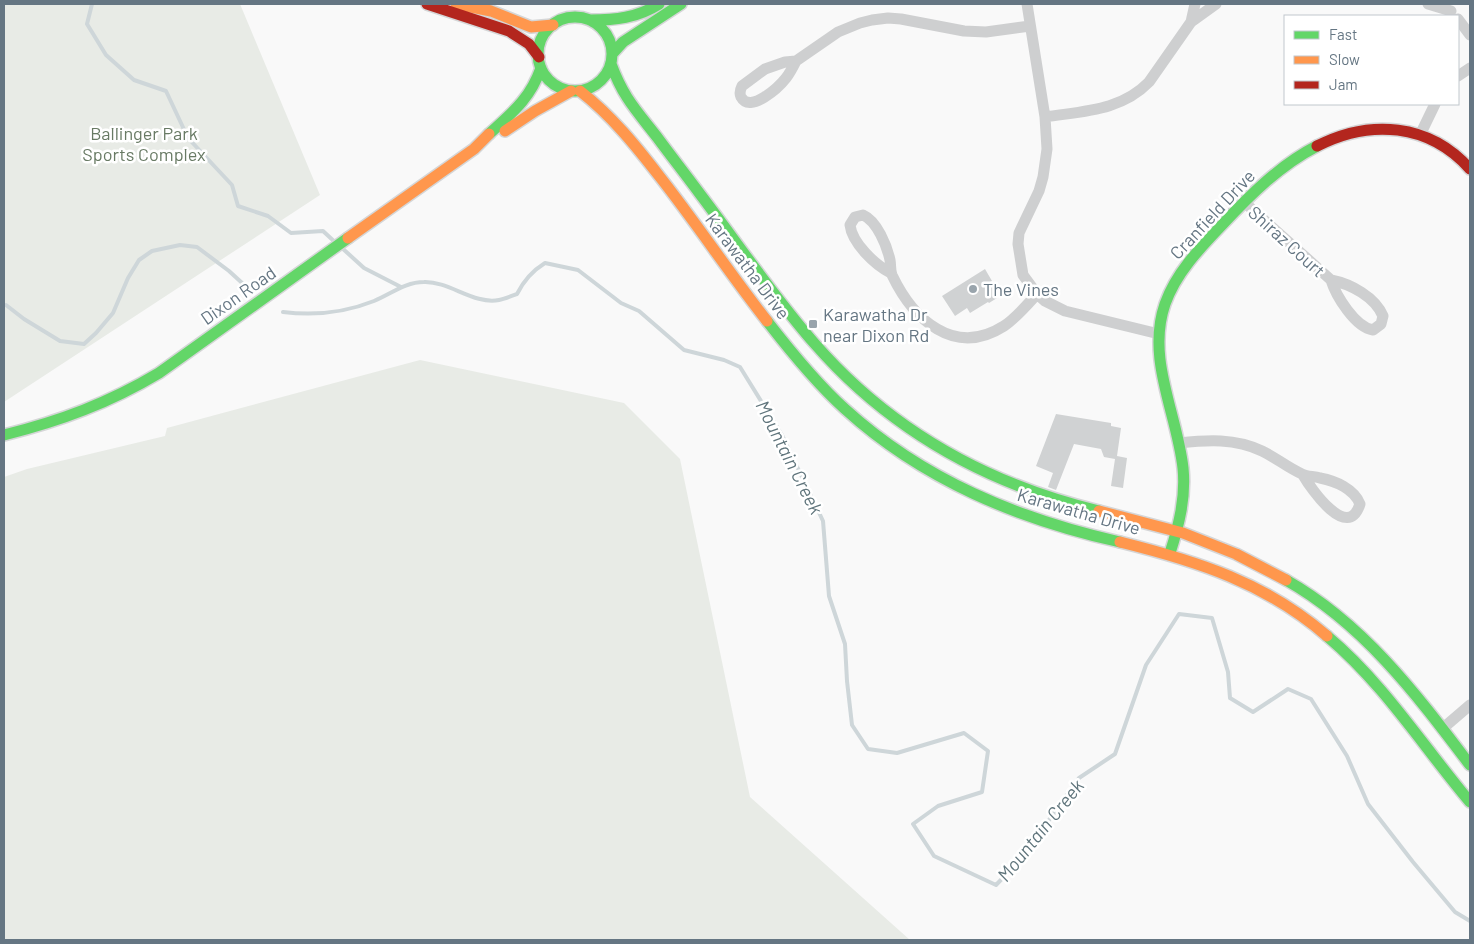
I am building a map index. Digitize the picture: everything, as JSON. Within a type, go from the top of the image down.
[{"type":"main road","points":[[427,4],[510,31],[529,44],[540,62],[544,74],[552,83],[559,88],[575,91],[597,85],[606,76],[612,59],[623,42],[681,4]]},
{"type":"main road","points":[[456,4],[476,7],[502,15],[522,25],[536,28],[553,25]]},
{"type":"main road","points":[[540,62],[541,40],[547,30],[567,18],[578,17],[590,20],[625,19],[646,12],[659,4]]},
{"type":"main road","points":[[590,20],[600,27],[607,36],[611,45],[612,59]]},
{"type":"main road","name":"Karawatha Drive","points":[[612,59],[624,96],[690,180],[772,292],[808,338],[872,400],[915,434],[982,472],[1023,488],[1083,507],[1177,530],[1255,561],[1317,598],[1357,630],[1386,659],[1470,765]]},
{"type":"main road","name":"Dixon Road","points":[[4,435],[75,416],[133,390],[474,149],[485,136],[518,110],[538,81],[540,62]]},
{"type":"main road","name":"Dixon Road","points":[[474,149],[487,144],[535,111],[575,91]]},
{"type":"main road","name":"Karawatha Drive","points":[[575,91],[607,113],[684,208],[745,294],[812,375],[830,396],[874,434],[933,474],[999,506],[1054,526],[1170,553],[1235,577],[1276,600],[1316,627],[1371,677],[1470,802]]},
{"type":"main road","name":"Cranfield Drive","points":[[1170,553],[1177,530],[1183,496],[1183,469],[1179,443],[1160,368],[1159,334],[1166,300],[1180,272],[1244,202],[1284,165],[1299,155],[1347,132],[1378,127],[1420,135],[1450,149],[1470,169]]},
{"type":"street","points":[[1027,4],[1045,117],[1047,149],[1043,177],[1034,203],[1019,233],[1018,244],[1023,274],[1037,294],[1045,301],[1065,311],[1159,334]]},
{"type":"street","points":[[1191,22],[1195,4]]},
{"type":"street","points":[[1045,117],[1109,106],[1131,97],[1149,82],[1191,22],[1216,4]]},
{"type":"street","points":[[1428,4],[1452,12]]},
{"type":"street","points":[[796,61],[785,62],[765,69],[745,82],[740,90],[742,99],[746,103],[752,104],[760,100],[779,86],[796,61],[838,32],[860,23],[888,18],[976,31],[996,32],[1030,26]]},
{"type":"street","points":[[1459,21],[1470,35]]},
{"type":"street","points":[[1459,75],[1470,68]]},
{"type":"street","points":[[1420,135],[1435,105]]},
{"type":"street","name":"Shiraz Court","points":[[1244,202],[1331,280],[1344,306],[1364,326],[1373,330],[1381,324],[1384,316],[1378,306],[1360,291],[1331,280]]},
{"type":"street","points":[[890,273],[890,262],[881,236],[867,216],[859,215],[855,217],[850,225],[852,233],[867,256],[882,269],[890,273],[907,300],[927,324],[938,330],[962,337],[981,336],[1005,326],[1037,294]]},
{"type":"street","points":[[1179,443],[1218,440],[1239,443],[1261,450],[1303,475],[1338,483],[1357,497],[1360,504],[1358,511],[1354,516],[1350,517],[1335,513],[1322,503],[1303,475]]},
{"type":"street","points":[[1442,729],[1470,705]]},
{"type":"green space","name":"Ballinger Park Sports Complex","points":[[4,4],[240,4],[320,195],[4,402]]},
{"type":"green space","points":[[420,360],[624,403],[680,459],[750,797],[910,940],[4,940],[4,477],[27,469],[165,436],[167,428]]},
{"type":"building","name":"The Vines","points":[[985,269],[998,295],[997,298],[970,313],[967,308],[955,316],[942,296]]},
{"type":"building","points":[[1056,414],[1111,423],[1111,426],[1121,428],[1117,456],[1127,458],[1123,488],[1111,486],[1115,459],[1104,457],[1101,449],[1074,444],[1056,490],[1048,487],[1053,473],[1036,466]]},
{"type":"waterway","points":[[92,4],[87,24],[106,55],[134,80],[166,91],[188,138],[232,185],[238,206],[268,216],[291,233],[323,231],[337,244]]},
{"type":"waterway","name":"Mountain Creek","points":[[6,305],[24,319],[60,341],[84,344],[113,313],[128,278],[139,260],[152,251],[180,245],[197,247],[229,271],[252,292]]},
{"type":"waterway","points":[[342,248],[364,268],[401,287]]},
{"type":"waterway","name":"Mountain Creek","points":[[283,312],[306,314],[340,311],[374,301],[411,284],[424,282],[443,285],[480,299],[499,300],[517,294],[529,276],[545,263],[578,270],[621,303],[639,311],[684,350],[724,360],[740,367],[782,435],[823,521],[829,596],[845,644],[852,725],[868,749],[897,753],[964,733],[988,751],[982,792],[938,806],[913,824],[934,856],[996,885],[1022,858],[1079,778],[1115,754],[1146,665],[1179,614],[1212,618],[1228,672],[1230,698],[1253,712],[1288,689],[1311,699],[1347,756],[1368,804],[1455,912],[1470,921]]},
{"type":"traffic: fast","points":[[590,20],[626,17],[651,9],[659,4]]},
{"type":"traffic: fast","points":[[612,54],[623,42],[681,4]]},
{"type":"traffic: fast","points":[[575,17],[589,20],[601,28],[609,40],[612,54],[609,68],[601,80],[589,88],[575,91],[561,88],[549,80],[541,68],[538,54],[541,40],[549,28],[561,20],[575,17]]},
{"type":"traffic: fast","points":[[611,64],[620,86],[636,111],[785,307],[815,344],[844,375],[909,428],[944,450],[1018,486],[1058,500],[1099,511]]},
{"type":"traffic: fast","points":[[489,134],[526,97],[537,79],[541,68]]},
{"type":"traffic: fast","points":[[1170,553],[1181,511],[1184,479],[1180,447],[1161,366],[1160,325],[1165,304],[1175,282],[1205,243],[1278,171],[1317,146]]},
{"type":"traffic: fast","points":[[4,435],[45,424],[84,410],[140,384],[159,373],[348,238]]},
{"type":"traffic: fast","points":[[767,321],[804,367],[834,399],[875,434],[907,456],[939,476],[1009,509],[1045,522],[1120,542]]},
{"type":"traffic: fast","points":[[1286,580],[1314,598],[1365,639],[1409,687],[1470,765]]},
{"type":"traffic: fast","points":[[1327,636],[1348,655],[1385,695],[1470,802]]},
{"type":"traffic: slow","points":[[456,4],[491,11],[531,27],[553,25]]},
{"type":"traffic: slow","points":[[505,131],[535,111],[571,91]]},
{"type":"traffic: slow","points":[[580,91],[613,121],[642,154],[767,321]]},
{"type":"traffic: slow","points":[[348,238],[474,149],[489,134]]},
{"type":"traffic: slow","points":[[1099,511],[1183,533],[1236,554],[1286,580]]},
{"type":"traffic: slow","points":[[1120,542],[1176,557],[1230,576],[1280,602],[1327,636]]},
{"type":"traffic: jam","points":[[427,4],[509,31],[529,44],[539,57]]},
{"type":"traffic: jam","points":[[1317,146],[1337,137],[1358,132],[1378,129],[1398,130],[1418,134],[1436,142],[1454,154],[1470,169]]},
{"type":"place","name":"The Vines","points":[[973,289]]},
{"type":"place","name":"Karawatha Dr near Dixon Rd","points":[[813,324]]}]
